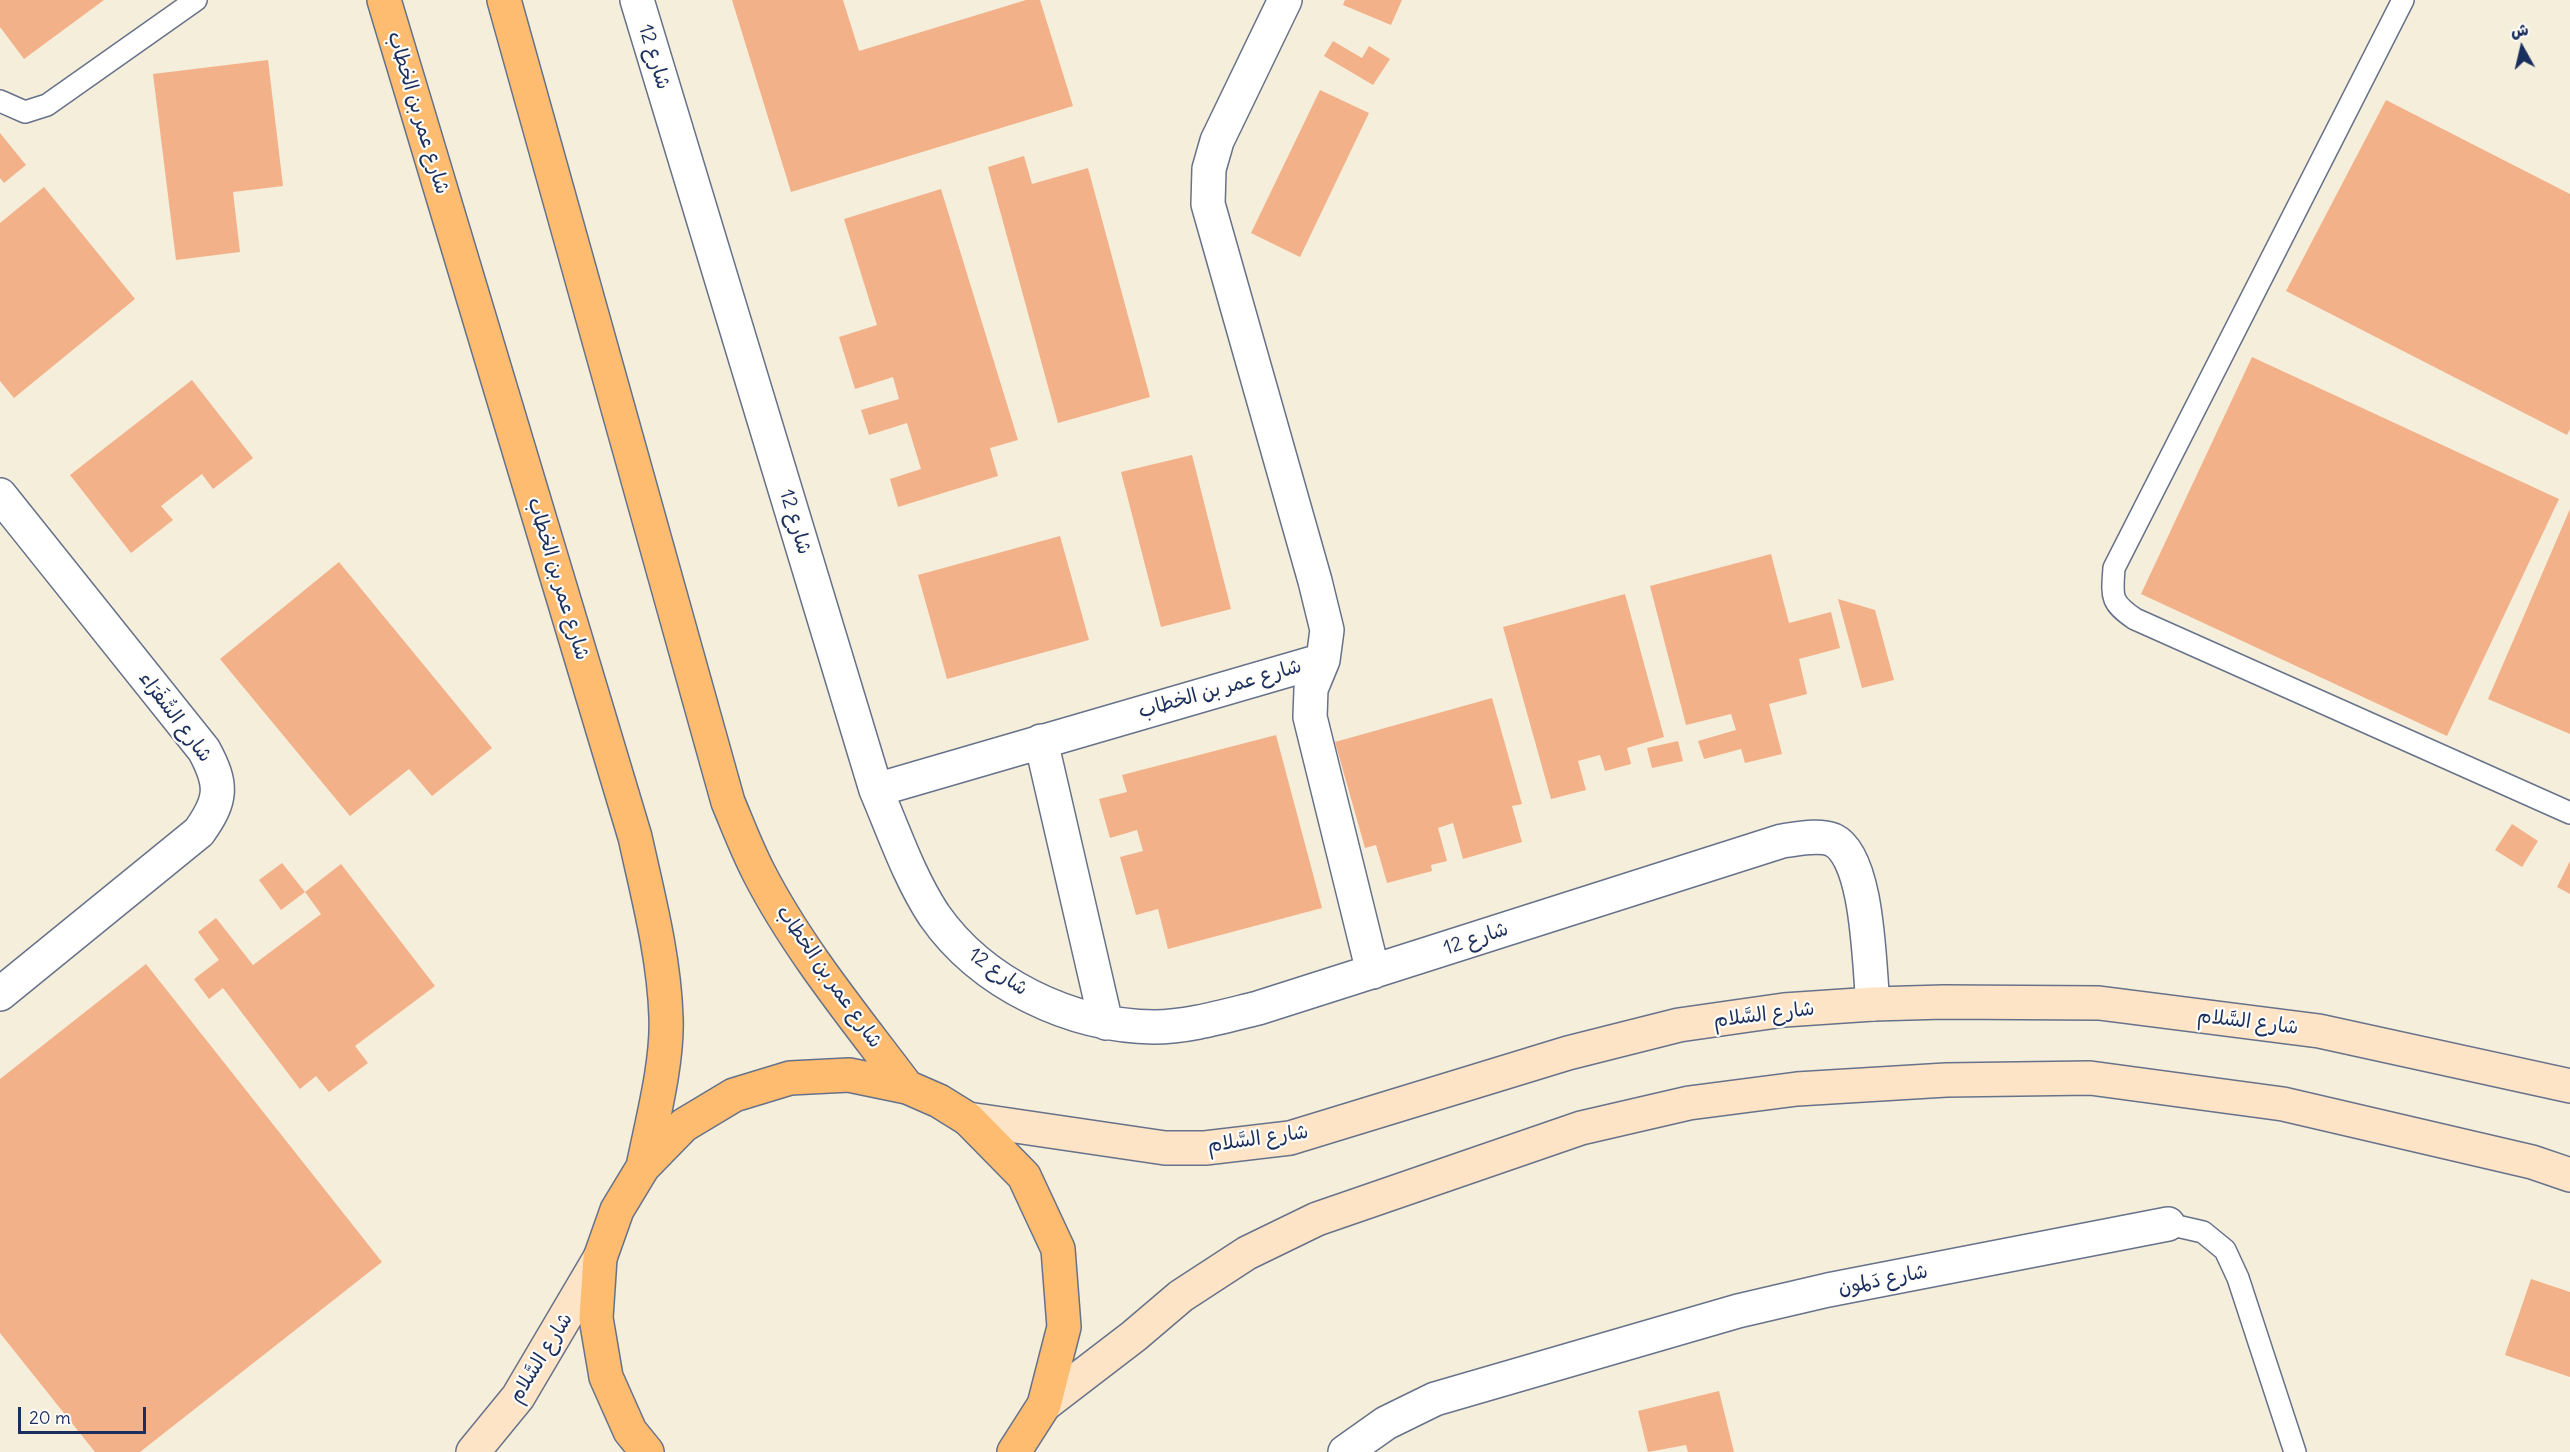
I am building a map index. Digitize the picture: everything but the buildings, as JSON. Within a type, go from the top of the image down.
[{"type":"main road","name":"شارع عمر بن الخطاب","points":[[384,0],[635,837],[651,906],[662,966],[667,1020],[660,1083],[643,1167]]},
{"type":"main road","name":"شارع عمر بن الخطاب","points":[[504,0],[728,802],[759,874],[814,962],[907,1087]]},
{"type":"main road","points":[[647,1452],[630,1431],[606,1377],[596,1318],[600,1258],[617,1210],[643,1167],[684,1125],[734,1095],[790,1078],[849,1075],[907,1087],[939,1101],[968,1119],[1024,1176],[1058,1249],[1064,1327],[1044,1405],[1014,1452]]},
{"type":"street","name":"شارع 12","points":[[637,0],[876,790],[911,872],[934,915],[968,954],[1021,992],[1064,1011],[1106,1023],[1156,1027],[1207,1020],[1258,1008],[1374,972],[1782,841],[1818,837],[1834,841],[1848,854],[1862,888],[1873,1004]]},
{"type":"street","points":[[1286,0],[1217,141],[1209,169],[1208,204],[1315,580],[1327,630],[1323,660],[1311,689],[1310,717],[1374,972]]},
{"type":"street","name":"شارع السُّفَرَاء","points":[[0,495],[204,750],[213,768],[218,787],[213,812],[199,832],[0,994]]},
{"type":"street","name":"شارع عمر بن الخطاب","points":[[876,790],[1323,660]]},
{"type":"street","points":[[1041,741],[1106,1023]]},
{"type":"street","name":"شارع السَّلام","points":[[968,1119],[1165,1148],[1205,1148],[1290,1138],[1568,1053],[1679,1025],[1784,1010],[1944,1002],[2099,1003],[2319,1031],[2570,1086]]},
{"type":"street","points":[[1044,1405],[1134,1336],[1181,1296],[1247,1253],[1317,1219],[1581,1128],[1689,1102],[1797,1089],[1946,1080],[2090,1078],[2283,1104],[2532,1162],[2570,1175]]},
{"type":"street","name":"شارع دَلمون","points":[[1345,1452],[1386,1423],[1435,1399],[1738,1311],[1828,1290],[2168,1224]]},
{"type":"street","name":"شارع السَّلام","points":[[473,1452],[518,1398],[600,1258]]},
{"type":"lane","points":[[0,101],[25,112],[46,105],[196,0]]},
{"type":"lane","points":[[2403,0],[2114,568],[2112,590],[2117,607],[2135,619],[2570,813]]},
{"type":"lane","name":"شارع دَلمون","points":[[2168,1224],[2203,1232],[2225,1250],[2238,1278],[2295,1452]]}]
